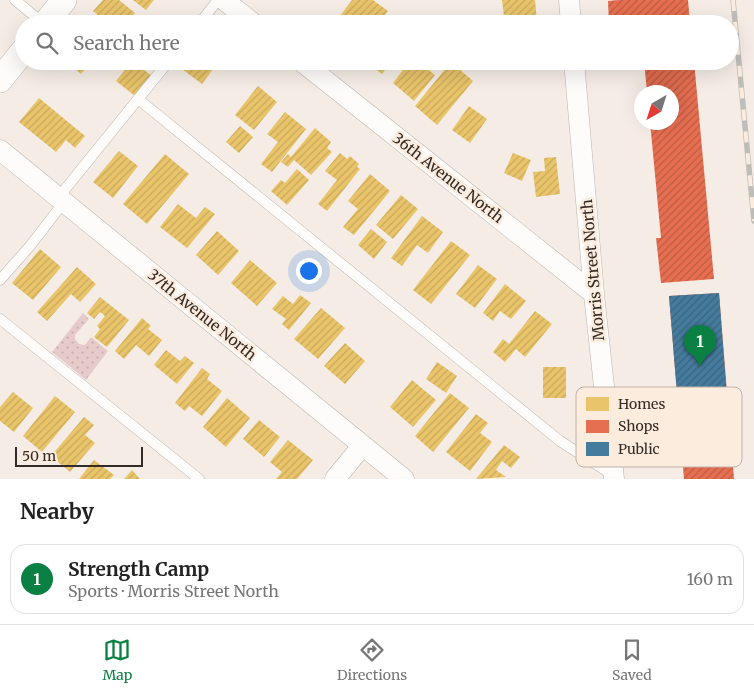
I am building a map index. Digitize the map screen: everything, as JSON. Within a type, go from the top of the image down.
[{"type":"street","points":[[52,15],[64,0]]},
{"type":"street","points":[[224,0],[243,15]]},
{"type":"street","points":[[569,0],[570,15]]},
{"type":"street","points":[[0,80],[15,61]]},
{"type":"street","name":"36th Avenue North","points":[[312,70],[594,294]]},
{"type":"street","name":"Morris Street North","points":[[575,70],[594,294],[604,387]]},
{"type":"street","name":"37th Avenue North","points":[[0,150],[404,479]]},
{"type":"street","points":[[335,479],[362,446]]},
{"type":"lane","points":[[15,0],[34,15]]},
{"type":"lane","points":[[206,15],[218,0]]},
{"type":"lane","points":[[0,280],[30,246],[61,200],[162,70]]},
{"type":"lane","points":[[138,100],[560,441],[576,452]]},
{"type":"lane","points":[[0,318],[199,479]]},
{"type":"lane","points":[[599,467],[614,477]]},
{"type":"shaded area","points":[[83,313],[89,319],[75,335],[75,339],[79,344],[85,345],[91,337],[108,351],[86,380],[52,352]]},
{"type":"building: Homes","points":[[103,0],[119,0],[135,13],[133,15],[98,15],[93,11]]},
{"type":"building: Homes","points":[[133,0],[154,0],[146,10]]},
{"type":"building: Homes","points":[[352,0],[373,0],[388,11],[385,15],[341,15]]},
{"type":"building: Homes","points":[[502,0],[535,0],[536,15],[504,15]]},
{"type":"building: Homes","points":[[76,70],[84,70],[81,74]]},
{"type":"building: Homes","points":[[125,70],[144,70],[152,76],[135,96],[116,81]]},
{"type":"building: Homes","points":[[183,70],[212,70],[202,84]]},
{"type":"building: Homes","points":[[377,70],[385,70],[382,74]]},
{"type":"building: Homes","points":[[403,70],[429,70],[435,75],[414,101],[393,83]]},
{"type":"building: Homes","points":[[444,70],[460,70],[473,81],[437,125],[415,106]]},
{"type":"building: Homes","points":[[258,86],[277,102],[254,130],[235,115]]},
{"type":"building: Homes","points":[[39,98],[85,136],[75,148],[66,140],[56,152],[19,122]]},
{"type":"building: Homes","points":[[469,106],[487,119],[470,143],[452,130]]},
{"type":"building: Homes","points":[[285,112],[306,129],[272,172],[261,164],[278,142],[267,134]]},
{"type":"building: Homes","points":[[240,126],[253,137],[239,153],[226,142]]},
{"type":"building: Homes","points":[[315,128],[331,142],[327,148],[332,152],[311,175],[294,160],[288,167],[281,162],[288,154],[291,157]]},
{"type":"building: Homes","points":[[119,151],[138,166],[113,198],[93,182]]},
{"type":"building: Homes","points":[[340,153],[347,159],[350,156],[359,164],[357,167],[360,169],[327,211],[318,204],[337,180],[325,171]]},
{"type":"building: Homes","points":[[513,153],[531,160],[522,181],[504,173]]},
{"type":"building: Homes","points":[[165,154],[189,174],[147,224],[123,204]]},
{"type":"building: Homes","points":[[556,157],[560,194],[536,197],[533,172],[545,171],[544,158]]},
{"type":"building: Homes","points":[[297,169],[309,180],[287,205],[271,191],[281,180],[285,183]]},
{"type":"building: Homes","points":[[370,174],[390,191],[354,235],[343,227],[358,209],[348,201]]},
{"type":"building: Homes","points":[[401,195],[418,209],[393,239],[376,225]]},
{"type":"building: Homes","points":[[178,204],[196,218],[205,207],[215,214],[187,248],[160,227]]},
{"type":"building: Homes","points":[[422,216],[443,232],[428,253],[417,245],[402,266],[391,258]]},
{"type":"building: Homes","points":[[371,229],[387,242],[374,259],[358,245]]},
{"type":"building: Homes","points":[[217,231],[239,251],[218,275],[196,255]]},
{"type":"building: Homes","points":[[451,241],[470,255],[431,304],[413,290]]},
{"type":"building: Homes","points":[[40,249],[61,267],[33,300],[12,283]]},
{"type":"building: Homes","points":[[250,260],[277,283],[257,306],[231,283]]},
{"type":"building: Homes","points":[[478,265],[497,279],[475,308],[456,294]]},
{"type":"building: Homes","points":[[77,267],[96,284],[80,302],[71,294],[47,321],[37,312]]},
{"type":"building: Homes","points":[[505,284],[526,301],[511,319],[500,311],[493,321],[483,313]]},
{"type":"building: Homes","points":[[300,295],[311,303],[289,330],[282,324],[286,319],[272,309],[283,296],[293,304]]},
{"type":"building: Homes","points":[[100,297],[129,320],[107,347],[94,337],[100,329],[97,326],[105,316],[100,312],[94,319],[87,313]]},
{"type":"building: Homes","points":[[321,308],[345,328],[318,359],[294,339]]},
{"type":"building: Homes","points":[[535,311],[552,324],[525,357],[516,349],[505,362],[493,352],[503,339],[509,344]]},
{"type":"building: Homes","points":[[142,318],[151,326],[148,329],[162,340],[149,356],[136,345],[124,359],[115,351]]},
{"type":"building: Homes","points":[[345,343],[365,361],[345,384],[324,366]]},
{"type":"building: Homes","points":[[166,350],[180,361],[185,356],[194,363],[177,384],[154,365]]},
{"type":"building: Homes","points":[[437,362],[457,376],[446,393],[426,379]]},
{"type":"building: Homes","points":[[543,367],[566,367],[566,398],[543,398]]},
{"type":"building: Homes","points":[[202,368],[210,374],[207,379],[222,391],[202,416],[189,406],[185,411],[175,403]]},
{"type":"building: Homes","points":[[412,380],[436,400],[413,427],[390,407]]},
{"type":"building: Homes","points":[[13,392],[33,408],[14,432],[0,421],[0,407]]},
{"type":"building: Homes","points":[[450,393],[469,408],[433,452],[415,436]]},
{"type":"building: Homes","points":[[55,396],[75,412],[42,452],[23,436]]},
{"type":"building: Homes","points":[[227,398],[250,418],[226,447],[203,427]]},
{"type":"building: Homes","points":[[476,414],[488,423],[480,433],[492,442],[470,471],[446,452]]},
{"type":"building: Homes","points":[[84,417],[94,425],[85,435],[95,443],[70,472],[51,456]]},
{"type":"building: Homes","points":[[259,420],[280,437],[264,457],[243,439]]},
{"type":"building: Homes","points":[[288,440],[313,460],[297,479],[276,479],[282,472],[270,462]]},
{"type":"building: Homes","points":[[504,445],[520,457],[511,468],[502,461],[496,470],[506,477],[476,479]]},
{"type":"building: Homes","points":[[94,460],[114,475],[110,479],[79,479]]},
{"type":"building: Homes","points":[[132,470],[140,479],[124,479]]},
{"type":"building: Shops","points":[[688,0],[689,15],[609,15],[608,1]]},
{"type":"building: Shops","points":[[645,70],[695,70],[714,279],[661,283],[656,238],[661,238],[651,130],[679,130],[679,85],[646,85]]},
{"type":"building: Shops","points":[[719,293],[727,387],[676,387],[669,296]]},
{"type":"building: Shops","points":[[683,467],[733,467],[734,479],[684,479]]},
{"type":"building: Public","points":[[719,293],[726,387],[676,387],[669,296]]},
{"type":"railway","points":[[733,0],[734,15]]},
{"type":"railway","points":[[739,63],[754,221]]},
{"type":"place","name":"Strength Camp","points":[[700,366]]}]
